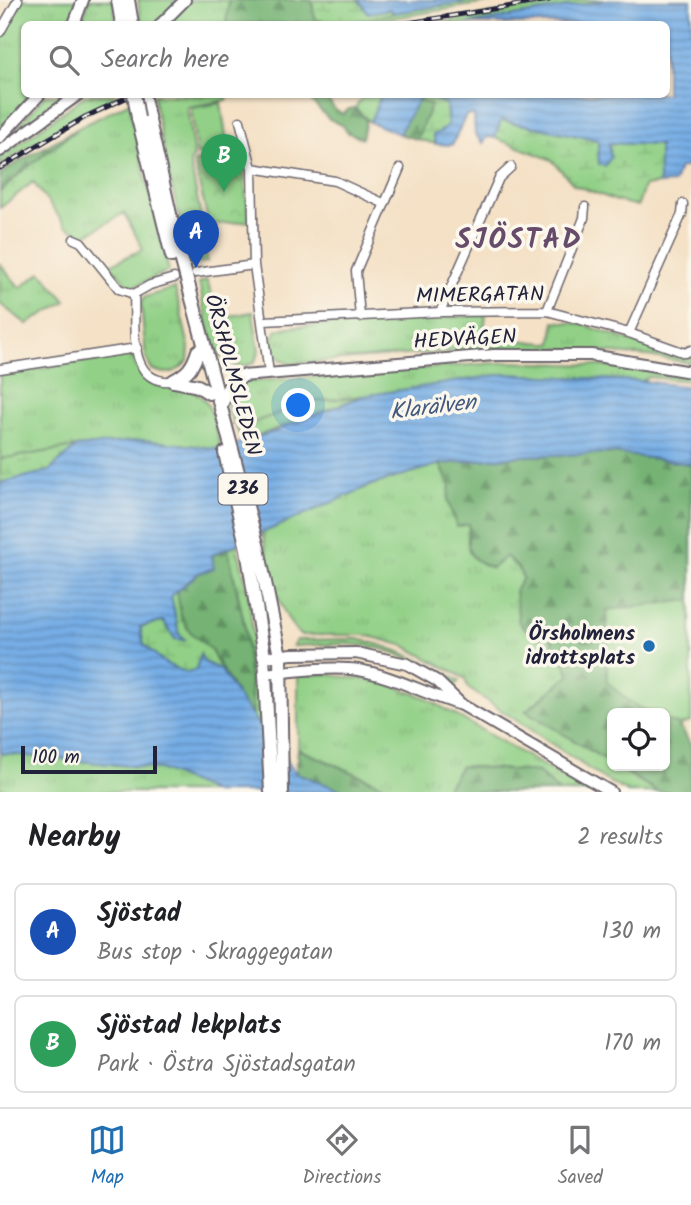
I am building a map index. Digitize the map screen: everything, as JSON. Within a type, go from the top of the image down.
[{"type":"main road","points":[[118,0],[126,15]]},
{"type":"main road","name":"ÖRSHOLMSLEDEN","points":[[136,98],[161,177],[221,405],[224,432]]},
{"type":"main road","name":"ÖRSHOLMSLEDEN","points":[[144,98],[142,115],[149,167],[209,393],[224,432],[279,656],[282,792]]},
{"type":"main road","points":[[173,381],[185,375],[192,367],[198,351]]},
{"type":"main road","points":[[209,362],[231,374],[221,405]]},
{"type":"main road","points":[[173,381],[198,386],[209,393]]},
{"type":"main road","name":"ÖRSHOLMSLEDEN","points":[[253,549],[264,657]]},
{"type":"main road","name":"ÖRSHOLMSLEDEN","points":[[265,674],[271,792]]},
{"type":"street","points":[[0,32],[18,0]]},
{"type":"street","points":[[75,21],[83,0]]},
{"type":"street","points":[[164,21],[185,0]]},
{"type":"street","points":[[0,137],[36,98]]},
{"type":"street","points":[[0,150],[73,98]]},
{"type":"street","points":[[240,121],[251,168],[254,264],[264,321],[269,373]]},
{"type":"street","points":[[440,312],[499,178],[511,167]]},
{"type":"street","points":[[251,168],[335,181],[383,203]]},
{"type":"street","points":[[359,317],[356,271],[400,168]]},
{"type":"street","points":[[629,333],[682,214],[683,204]]},
{"type":"street","points":[[547,311],[584,218],[585,207]]},
{"type":"street","points":[[74,239],[81,242],[120,289],[134,295]]},
{"type":"street","points":[[196,273],[254,264]]},
{"type":"street","points":[[134,295],[150,285],[174,278]]},
{"type":"street","points":[[134,295],[139,362],[146,374],[158,382],[173,381]]},
{"type":"street","name":"MIMERGATAN","points":[[264,321],[440,312],[547,311],[629,333],[685,353],[691,351]]},
{"type":"street","points":[[0,369],[136,348]]},
{"type":"street","name":"HEDVÄGEN","points":[[231,374],[494,355],[591,355],[691,372]]},
{"type":"street","points":[[264,657],[356,653],[407,664],[437,681],[462,705],[611,792]]},
{"type":"street","name":"ÖRSHOLMSLEDEN","points":[[264,657],[265,674]]},
{"type":"street","points":[[265,674],[357,670],[414,686],[438,698],[462,705]]},
{"type":"green space","points":[[21,0],[77,0],[71,21],[21,21],[21,98],[29,98],[0,131],[0,41]]},
{"type":"green space","points":[[89,0],[113,0],[116,21],[82,21]]},
{"type":"green space","points":[[138,0],[179,0],[158,21],[141,21]]},
{"type":"green space","points":[[190,0],[229,0],[226,21],[171,21]]},
{"type":"green space","points":[[229,0],[312,0],[315,20],[324,21],[226,21]]},
{"type":"green space","points":[[312,0],[359,0],[368,13],[390,9],[394,13],[358,21],[315,20]]},
{"type":"green space","points":[[477,0],[504,0],[374,21],[358,21]]},
{"type":"green space","points":[[575,0],[608,0],[485,21],[449,21]]},
{"type":"green space","points":[[42,98],[68,98],[8,139]]},
{"type":"green space","points":[[82,98],[115,98],[72,120],[0,165],[0,158]]},
{"type":"green space","points":[[154,98],[227,98],[228,100],[187,107],[194,157],[190,162],[207,262],[191,264],[167,168]]},
{"type":"green space","points":[[308,98],[326,98],[336,111],[343,114],[355,108],[366,120],[362,138],[348,133],[342,125],[329,119]]},
{"type":"green space","points":[[362,98],[380,98],[370,122],[355,108]]},
{"type":"green space","points":[[429,98],[446,104],[448,124],[433,135],[436,144],[417,139],[431,105],[419,100]]},
{"type":"green space","points":[[416,101],[431,105],[417,139],[399,134]]},
{"type":"green space","points":[[130,102],[169,271],[131,288],[110,265],[143,249],[124,213],[84,236],[66,226],[33,182],[0,208],[0,192],[20,173],[78,128]]},
{"type":"green space","points":[[221,103],[228,150],[197,155],[191,108]]},
{"type":"green space","points":[[500,120],[598,140],[599,163],[609,143],[659,145],[659,184],[644,186],[638,206],[574,185],[552,160],[495,138]]},
{"type":"green space","points":[[78,128],[20,173],[0,192],[0,175]]},
{"type":"green space","points":[[242,155],[249,221],[209,225],[194,162]]},
{"type":"green space","points":[[0,264],[20,288],[41,272],[66,301],[27,324],[0,304]]},
{"type":"green space","points":[[207,280],[219,318],[253,312],[259,352],[254,363],[239,366],[228,362],[219,353],[208,326],[199,283]]},
{"type":"green space","points":[[175,288],[189,347],[188,361],[175,371],[162,373],[151,369],[146,357],[141,303],[145,297]]},
{"type":"green space","points":[[486,315],[483,336],[552,344],[554,321],[582,324],[673,356],[691,357],[691,363],[568,349],[492,348],[290,364],[279,358],[272,346],[277,330],[289,327]]},
{"type":"green space","points":[[132,354],[139,371],[147,380],[156,385],[187,389],[205,401],[213,417],[221,449],[143,440],[0,459],[0,375]]},
{"type":"green space","points":[[509,362],[593,365],[691,376],[691,381],[649,377],[642,381],[505,374],[305,403],[237,429],[227,403],[231,392],[244,382]]},
{"type":"green space","points":[[363,396],[242,442],[237,429],[305,403]]},
{"type":"green space","points":[[76,447],[49,471],[0,483],[0,459]]},
{"type":"green space","points":[[614,453],[691,464],[691,600],[607,610],[640,708],[607,708],[607,761],[526,711],[570,675],[563,660],[554,650],[551,629],[537,639],[519,623],[515,591],[523,578],[518,568],[506,556],[492,568],[472,556],[468,547],[469,524],[457,527],[448,501],[450,485],[440,464],[520,456]]},
{"type":"green space","points":[[440,464],[450,485],[448,501],[457,527],[469,523],[469,552],[476,560],[492,568],[506,556],[518,568],[551,628],[554,650],[563,660],[570,675],[526,711],[607,761],[607,771],[624,771],[658,792],[628,792],[604,779],[468,688],[465,678],[405,646],[365,635],[300,635],[285,614],[280,601],[262,533],[371,485]]},
{"type":"green space","points":[[237,544],[249,598],[263,730],[253,717],[245,628],[228,549]]},
{"type":"green space","points":[[228,549],[245,628],[253,717],[210,649],[190,632],[181,618],[177,591],[199,573],[213,568],[212,555]]},
{"type":"green space","points":[[177,591],[181,618],[190,632],[210,649],[221,670],[204,662],[200,655],[196,670],[187,673],[166,664],[144,645],[140,627],[163,621],[175,639],[184,640],[179,634],[171,596]]},
{"type":"green space","name":"Örsholmens idrottsplats","points":[[691,600],[691,722],[680,725],[670,722],[670,708],[639,708],[607,682],[607,610]]},
{"type":"green space","points":[[357,639],[422,661],[459,681],[456,685],[411,660],[370,647],[337,644],[293,646],[297,640]]},
{"type":"green space","points":[[325,674],[383,682],[424,697],[589,792],[559,792],[538,772],[461,766],[444,792],[396,791],[298,749],[298,675]]},
{"type":"green space","points":[[670,722],[680,725],[691,746],[691,792],[658,792],[624,771],[670,771]]},
{"type":"green space","points":[[298,749],[396,791],[409,792],[346,792],[296,773]]},
{"type":"green space","points":[[0,753],[160,769],[214,792],[33,792],[0,789]]},
{"type":"green space","points":[[461,766],[538,772],[559,792],[444,792]]},
{"type":"water","points":[[359,0],[477,0],[394,13],[390,9],[368,13]]},
{"type":"water","points":[[608,0],[691,0],[691,166],[679,168],[674,183],[659,184],[659,145],[609,143],[611,157],[605,166],[599,164],[598,140],[501,120],[495,138],[487,137],[483,143],[475,134],[474,115],[466,115],[452,145],[436,144],[433,135],[448,124],[446,104],[430,98],[670,98],[670,21],[485,21]]},
{"type":"water","points":[[380,98],[419,98],[399,134],[370,122]]},
{"type":"water","name":"Klarälven","points":[[505,374],[642,381],[691,387],[691,464],[614,453],[520,456],[440,464],[371,485],[212,555],[214,568],[199,573],[171,596],[179,634],[185,640],[175,639],[163,621],[140,627],[144,645],[166,664],[187,673],[196,670],[200,654],[204,662],[221,670],[240,700],[296,773],[346,792],[214,792],[160,769],[0,753],[0,483],[49,471],[76,447],[143,440],[221,449],[276,431],[363,396]]},
{"type":"railway","points":[[420,21],[549,0]]},
{"type":"railway","points":[[0,168],[85,117],[125,98]]},
{"type":"place","name":"Sjöstad lekplats","points":[[224,192]]},
{"type":"place","name":"Sjöstad","points":[[196,268]]},
{"type":"place","name":"Örsholmens idrottsplats","points":[[649,646]]},
{"type":"district","name":"SJÖSTAD","points":[[519,240]]}]
